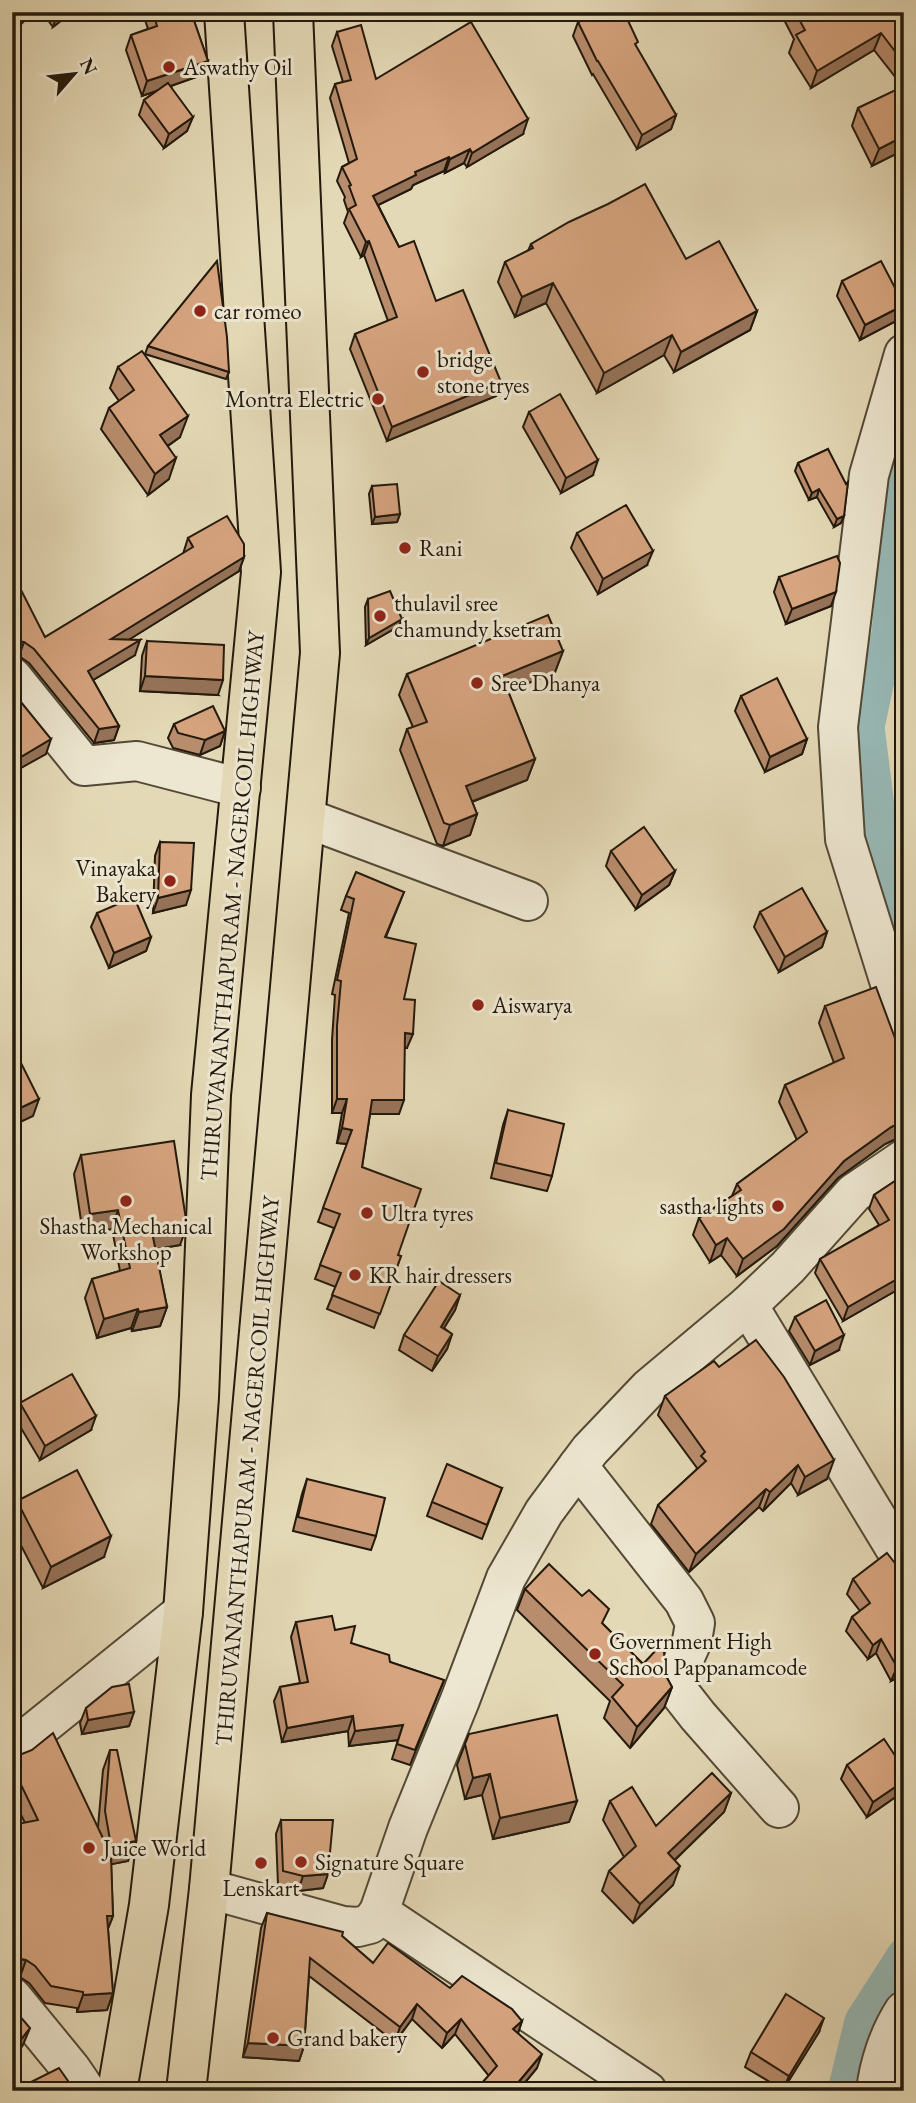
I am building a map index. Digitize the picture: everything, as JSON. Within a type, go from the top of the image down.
[{"type":"main road","name":"THIRUVANANTHAPURAM - NAGERCOIL HIGHWAY","points":[[117,2091],[149,1905],[183,1612],[199,1397],[211,1096],[261,572],[224,12]]},
{"type":"main road","name":"THIRUVANANTHAPURAM - NAGERCOIL HIGHWAY","points":[[186,2091],[209,1889],[320,653],[293,12]]},
{"type":"street","points":[[904,354],[869,475],[838,727],[845,839],[904,1028]]},
{"type":"street","points":[[12,677],[83,766],[137,761],[241,788]]},
{"type":"street","points":[[306,818],[528,901]]},
{"type":"street","points":[[209,1889],[343,1926],[358,1927],[370,1924],[379,1912],[408,1828],[506,1578],[544,1513],[590,1450],[649,1388],[748,1305],[788,1267],[853,1193],[904,1159]]},
{"type":"street","points":[[748,1305],[904,1563]]},
{"type":"street","points":[[578,1466],[684,1601],[695,1623],[692,1641],[677,1675],[680,1693],[779,1808]]},
{"type":"street","points":[[12,1750],[183,1612]]},
{"type":"street","points":[[379,1912],[647,2091]]},
{"type":"street","points":[[12,1997],[86,2091]]},
{"type":"street","points":[[876,2091],[878,2073],[897,2022],[904,2011]]},
{"type":"building","points":[[153,12],[191,12],[208,61],[147,81],[131,35],[157,26]]},
{"type":"building","points":[[588,12],[624,12],[638,42],[635,44],[676,115],[642,135],[597,61],[578,22],[590,18]]},
{"type":"building","points":[[795,12],[904,12],[904,63],[881,33],[817,71],[796,35],[805,30]]},
{"type":"building","points":[[471,22],[528,119],[472,153],[470,149],[450,159],[449,157],[415,172],[416,175],[373,196],[399,247],[414,241],[436,301],[463,290],[501,382],[392,427],[355,334],[397,317],[369,241],[366,242],[349,209],[356,205],[349,186],[351,185],[342,167],[357,159],[335,84],[351,80],[337,32],[361,25],[376,79]]},
{"type":"building","points":[[168,83],[193,117],[169,134],[144,100]]},
{"type":"building","points":[[904,86],[904,136],[879,149],[858,108]]},
{"type":"building","points":[[645,184],[686,259],[719,241],[757,311],[681,352],[672,335],[604,373],[553,283],[522,297],[505,262],[533,248],[531,244],[569,222]]},
{"type":"building","name":"car romeo","points":[[217,261],[227,337],[229,372],[148,346]]},
{"type":"building","points":[[881,261],[904,305],[865,325],[842,281]]},
{"type":"building","points":[[142,351],[188,416],[160,435],[176,458],[155,474],[109,408],[134,390],[118,367]]},
{"type":"building","points":[[560,394],[598,460],[566,478],[529,412]]},
{"type":"building","points":[[828,449],[846,484],[848,482],[844,516],[837,519],[819,489],[812,493],[798,463]]},
{"type":"building","points":[[397,484],[400,514],[375,517],[372,486]]},
{"type":"building","points":[[626,505],[653,551],[603,579],[577,533]]},
{"type":"building","points":[[227,516],[244,544],[244,557],[111,639],[140,640],[88,671],[119,726],[99,729],[34,649],[24,642],[12,642],[12,589],[19,586],[45,637],[193,547],[188,538]]},
{"type":"building","points":[[837,556],[840,563],[836,592],[792,609],[779,577]]},
{"type":"building","name":"thulavil sree chamundy ksetram","points":[[390,591],[402,619],[369,638],[368,599]]},
{"type":"building","points":[[548,615],[563,651],[502,676],[535,759],[466,786],[477,814],[450,825],[444,823],[407,729],[427,722],[407,674]]},
{"type":"building","points":[[147,641],[224,645],[223,680],[145,676]]},
{"type":"building","points":[[777,678],[807,739],[770,757],[741,696]]},
{"type":"building","points":[[12,691],[51,739],[14,761],[12,759]]},
{"type":"building","points":[[213,706],[225,731],[205,740],[178,733],[174,724]]},
{"type":"building","points":[[644,827],[675,871],[642,895],[611,851]]},
{"type":"building","name":"Vinayaka Bakery","points":[[160,842],[194,843],[191,890],[158,898]]},
{"type":"building","points":[[356,872],[404,892],[385,937],[416,944],[404,999],[415,1000],[413,1034],[405,1033],[404,1100],[372,1100],[362,1167],[421,1189],[380,1314],[332,1295],[341,1273],[320,1265],[340,1214],[323,1208],[352,1130],[342,1128],[347,1099],[337,1099],[337,1026],[341,981],[337,980],[354,899],[346,896]]},
{"type":"building","points":[[802,888],[827,932],[785,957],[760,912]]},
{"type":"building","points":[[134,897],[151,937],[114,953],[97,913]]},
{"type":"building","points":[[876,987],[904,1057],[904,1121],[891,1127],[844,1161],[784,1229],[743,1259],[727,1238],[716,1245],[699,1218],[741,1190],[737,1184],[807,1132],[785,1085],[844,1058],[825,1006]]},
{"type":"building","points":[[12,1045],[39,1099],[12,1112]]},
{"type":"building","points":[[508,1110],[564,1124],[552,1176],[496,1163]]},
{"type":"building","points":[[174,1141],[187,1226],[152,1232],[167,1307],[139,1312],[138,1309],[104,1319],[92,1279],[130,1268],[118,1210],[90,1214],[81,1155]]},
{"type":"building","points":[[904,1175],[904,1275],[848,1307],[820,1259],[889,1220],[874,1195]]},
{"type":"building","points":[[439,1281],[460,1295],[441,1327],[452,1334],[438,1356],[404,1335]]},
{"type":"building","points":[[826,1300],[844,1335],[815,1351],[795,1317]]},
{"type":"building","points":[[756,1340],[784,1377],[834,1460],[805,1477],[798,1465],[770,1492],[766,1489],[696,1554],[658,1505],[706,1461],[701,1456],[705,1452],[665,1396],[714,1361],[719,1367]]},
{"type":"building","points":[[72,1374],[96,1416],[45,1446],[20,1403]]},
{"type":"building","points":[[447,1464],[502,1488],[487,1525],[432,1502]]},
{"type":"building","points":[[77,1470],[111,1536],[51,1567],[17,1501]]},
{"type":"building","points":[[307,1479],[385,1498],[376,1536],[298,1517]]},
{"type":"building","points":[[887,1553],[898,1567],[904,1569],[904,1663],[897,1667],[881,1639],[873,1645],[852,1617],[870,1603],[853,1579]]},
{"type":"building","points":[[549,1564],[582,1596],[589,1590],[609,1609],[602,1623],[643,1664],[659,1647],[664,1652],[666,1676],[672,1687],[637,1727],[612,1697],[623,1685],[525,1589]]},
{"type":"building","points":[[332,1616],[335,1630],[355,1626],[351,1643],[389,1655],[390,1662],[444,1680],[415,1750],[397,1744],[403,1725],[355,1731],[353,1716],[287,1728],[280,1687],[308,1682],[296,1622]]},
{"type":"building","points":[[129,1684],[134,1712],[88,1720],[86,1708],[112,1687]]},
{"type":"building","points":[[557,1715],[577,1801],[500,1818],[490,1774],[473,1778],[465,1744],[469,1734]]},
{"type":"building","points":[[53,1733],[111,1855],[113,1916],[107,1916],[113,1993],[83,1995],[83,1992],[51,1986],[35,1966],[26,1960],[12,1960],[12,1825],[38,1820],[12,1766],[12,1754],[32,1750]]},
{"type":"building","points":[[884,1739],[904,1769],[904,1781],[873,1802],[847,1765]]},
{"type":"building","points":[[110,1750],[117,1750],[136,1841],[111,1846],[105,1811]]},
{"type":"building","points":[[712,1773],[731,1793],[668,1853],[680,1866],[640,1904],[609,1871],[636,1846],[610,1801],[632,1787],[656,1826]]},
{"type":"building","name":"Signature Square","points":[[281,1820],[333,1820],[328,1874],[303,1876],[283,1871]]},
{"type":"building","points":[[267,1913],[343,1932],[342,1936],[373,1963],[388,1943],[450,1988],[462,1976],[512,2009],[522,2021],[513,2029],[542,2054],[511,2091],[491,2091],[482,2083],[497,2066],[461,2019],[447,2033],[417,2004],[400,2027],[310,1958],[304,2046],[248,2043]]},
{"type":"building","points":[[786,1994],[824,2018],[789,2076],[751,2052]]},
{"type":"building","points":[[12,2007],[30,2028],[12,2051]]},
{"type":"building","points":[[59,2068],[75,2091],[13,2091]]},
{"type":"waterway","points":[[904,462],[888,633],[868,727],[882,838],[904,927]]},
{"type":"waterway","points":[[844,2091],[861,2021],[904,1954]]},
{"type":"place","name":"Aswathy Oil","points":[[169,67]]},
{"type":"place","name":"car romeo","points":[[200,311]]},
{"type":"place","name":"bridge stone tryes","points":[[423,372]]},
{"type":"place","name":"Montra Electric","points":[[378,399]]},
{"type":"place","name":"Rani","points":[[405,548]]},
{"type":"place","name":"thulavil sree chamundy ksetram","points":[[380,616]]},
{"type":"place","name":"Sree Dhanya","points":[[477,683]]},
{"type":"place","name":"Vinayaka Bakery","points":[[170,881]]},
{"type":"place","name":"Aiswarya","points":[[478,1005]]},
{"type":"place","name":"Shastha Mechanical Workshop","points":[[126,1201]]},
{"type":"place","name":"sastha lights","points":[[778,1206]]},
{"type":"place","name":"Ultra tyres","points":[[367,1213]]},
{"type":"place","name":"KR hair dressers","points":[[355,1275]]},
{"type":"place","name":"Government High School Pappanamcode","points":[[595,1654]]},
{"type":"place","name":"Juice World","points":[[89,1848]]},
{"type":"place","name":"Signature Square","points":[[301,1862]]},
{"type":"place","name":"Lenskart","points":[[261,1863]]},
{"type":"place","name":"Grand bakery","points":[[273,2038]]}]
